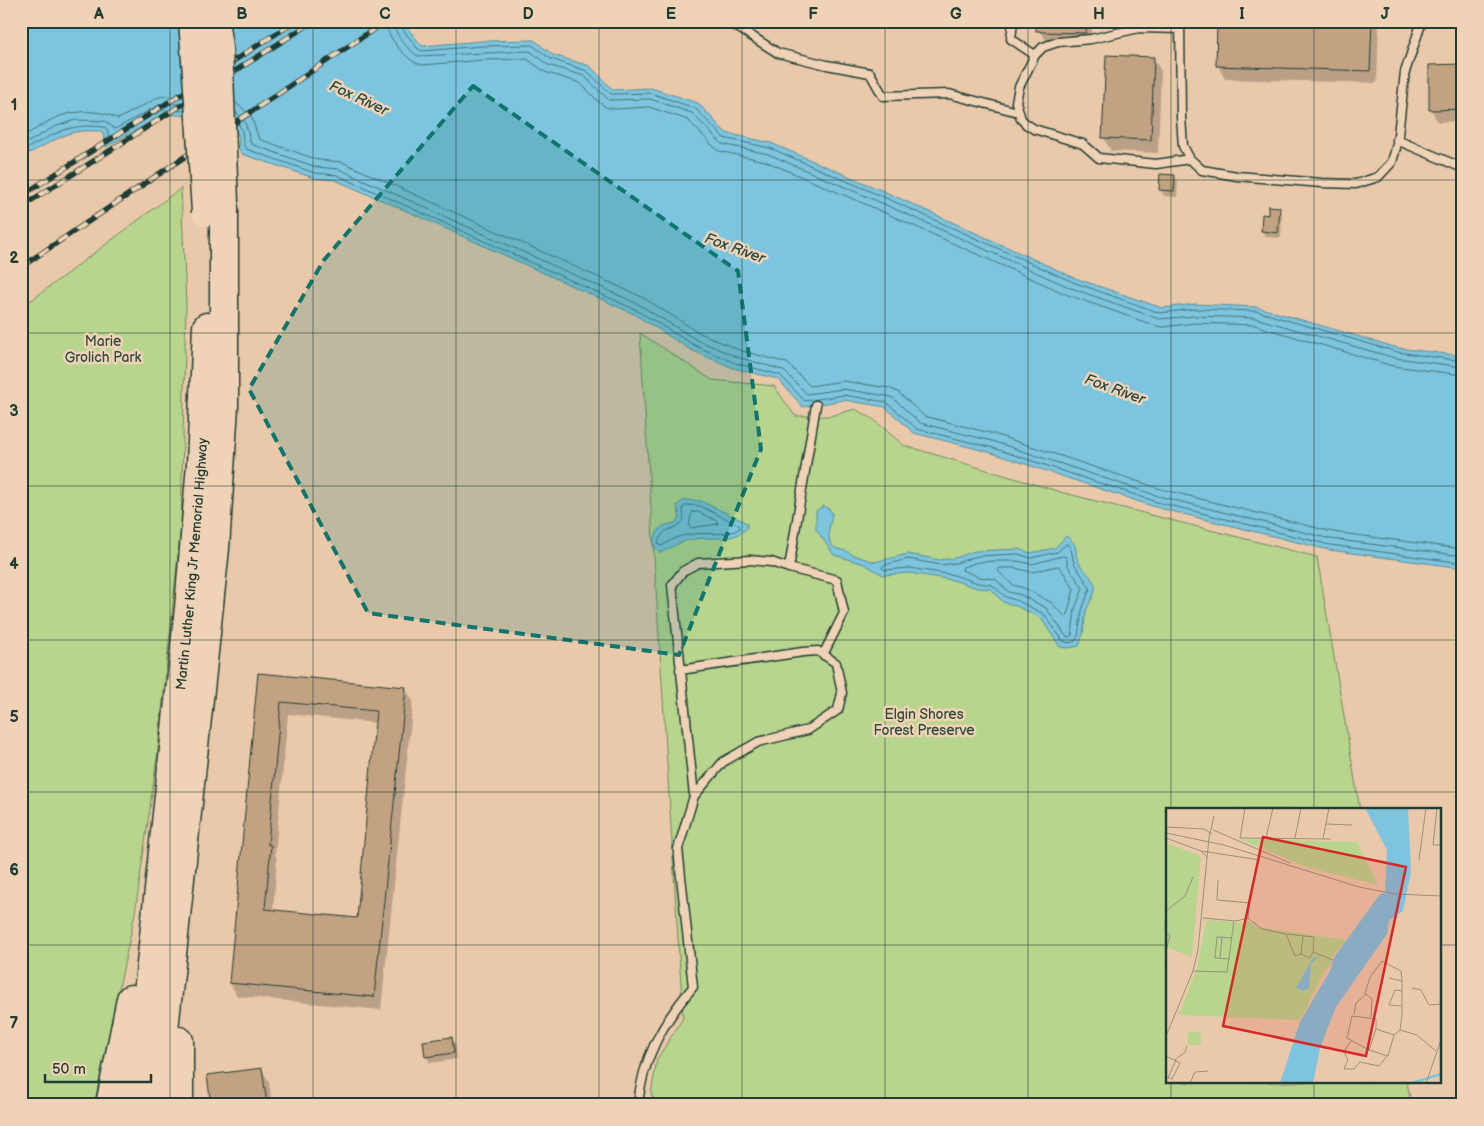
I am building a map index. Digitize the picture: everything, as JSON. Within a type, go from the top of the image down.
[{"type":"highway","name":"Martin Luther King Jr Memorial Highway","points":[[156,1105],[215,548],[224,406],[215,211],[200,101],[192,21]]},
{"type":"highway","name":"Martin Luther King Jr Memorial Highway","points":[[136,1105],[188,608],[201,464],[215,211],[218,46],[214,21]]},
{"type":"highway","points":[[179,1105],[178,1065],[188,806]]},
{"type":"highway","points":[[110,1105],[164,831]]},
{"type":"lane","points":[[726,21],[778,53],[870,73],[883,96],[949,94],[1018,112]]},
{"type":"lane","points":[[742,30],[746,21]]},
{"type":"lane","points":[[1013,21],[1011,39],[1035,55]]},
{"type":"lane","points":[[1190,159],[1156,164],[1099,158],[1083,144],[1034,129],[1026,124],[1018,112],[1016,102],[1019,87],[1035,55],[1043,47],[1058,42],[1091,39],[1139,28],[1180,25],[1181,117],[1184,146],[1190,159],[1202,170],[1237,176],[1356,184],[1378,177],[1392,162],[1397,140],[1405,72],[1422,21]]},
{"type":"lane","points":[[1397,140],[1458,166],[1463,166]]},
{"type":"lane","points":[[790,568],[816,405]]},
{"type":"lane","points":[[638,1105],[640,1083],[658,1036],[676,1007],[693,987],[678,849],[694,796],[672,585],[683,571],[698,563],[750,560],[771,562],[837,580],[844,613],[823,655]]},
{"type":"lane","points":[[680,670],[818,651],[836,663],[842,693],[838,710],[808,730],[758,742],[723,762],[694,796]]},
{"type":"lane","points":[[598,1105],[611,1105]]},
{"type":"highlighted area","points":[[473,86],[738,271],[761,449],[679,655],[368,613],[249,389],[324,260]]},
{"type":"green space","name":"Marie Grolich Park","points":[[181,188],[186,303],[181,525],[157,758],[135,913],[94,1105],[21,1105],[21,308]]},
{"type":"green space","name":"Elgin Shores Forest Preserve","points":[[640,333],[712,380],[774,386],[795,416],[830,416],[855,409],[873,419],[903,445],[1064,493],[1317,557],[1360,808],[1166,808],[1166,1084],[1407,1084],[1411,1105],[658,1105],[651,1094],[657,1059],[683,1018]]},
{"type":"water","name":"Fox River","points":[[21,21],[402,21],[422,46],[482,41],[534,40],[553,55],[590,66],[613,90],[651,88],[698,103],[726,133],[771,143],[881,190],[1075,278],[1162,308],[1195,304],[1257,307],[1398,348],[1463,356],[1463,568],[1329,550],[1155,507],[989,452],[914,433],[885,407],[844,400],[803,407],[778,379],[733,368],[691,350],[634,314],[409,212],[335,180],[314,178],[242,154],[238,147],[239,138],[235,127],[226,119],[165,114],[106,147],[102,131],[81,131],[61,137],[21,156]]},
{"type":"water","points":[[685,500],[701,501],[747,523],[747,528],[735,536],[685,541],[660,553],[653,543],[656,535],[660,529],[675,523],[680,518],[677,505]]},
{"type":"water","points":[[823,506],[832,513],[829,531],[831,544],[838,549],[875,562],[908,554],[940,560],[955,558],[975,551],[1018,549],[1030,553],[1055,548],[1066,536],[1074,543],[1077,559],[1092,579],[1095,587],[1086,612],[1079,646],[1060,647],[1041,618],[1003,602],[991,589],[977,588],[953,580],[909,573],[883,575],[864,564],[834,555],[816,529],[816,511]]},
{"type":"building","points":[[1036,21],[1087,21],[1086,33],[1040,32],[1036,31]]},
{"type":"building","points":[[1217,21],[1372,21],[1370,71],[1216,66]]},
{"type":"building","points":[[1106,55],[1154,57],[1151,140],[1102,138]]},
{"type":"building","points":[[1463,64],[1463,109],[1429,110],[1429,65]]},
{"type":"building","points":[[1160,174],[1175,175],[1174,191],[1159,190]]},
{"type":"building","points":[[1268,206],[1280,207],[1278,233],[1261,231],[1262,214],[1268,215]]},
{"type":"building","points":[[258,673],[406,687],[374,997],[229,983]],"holes":[[[281,702],[376,711],[357,918],[265,909],[271,845],[268,845]]]},
{"type":"building","points":[[452,1037],[454,1053],[425,1057],[423,1041]]},
{"type":"building","points":[[262,1068],[267,1105],[211,1105],[207,1075]]},
{"type":"railway","points":[[21,196],[296,21]]},
{"type":"railway","points":[[21,207],[314,21]]},
{"type":"railway","points":[[21,267],[386,21]]}]
